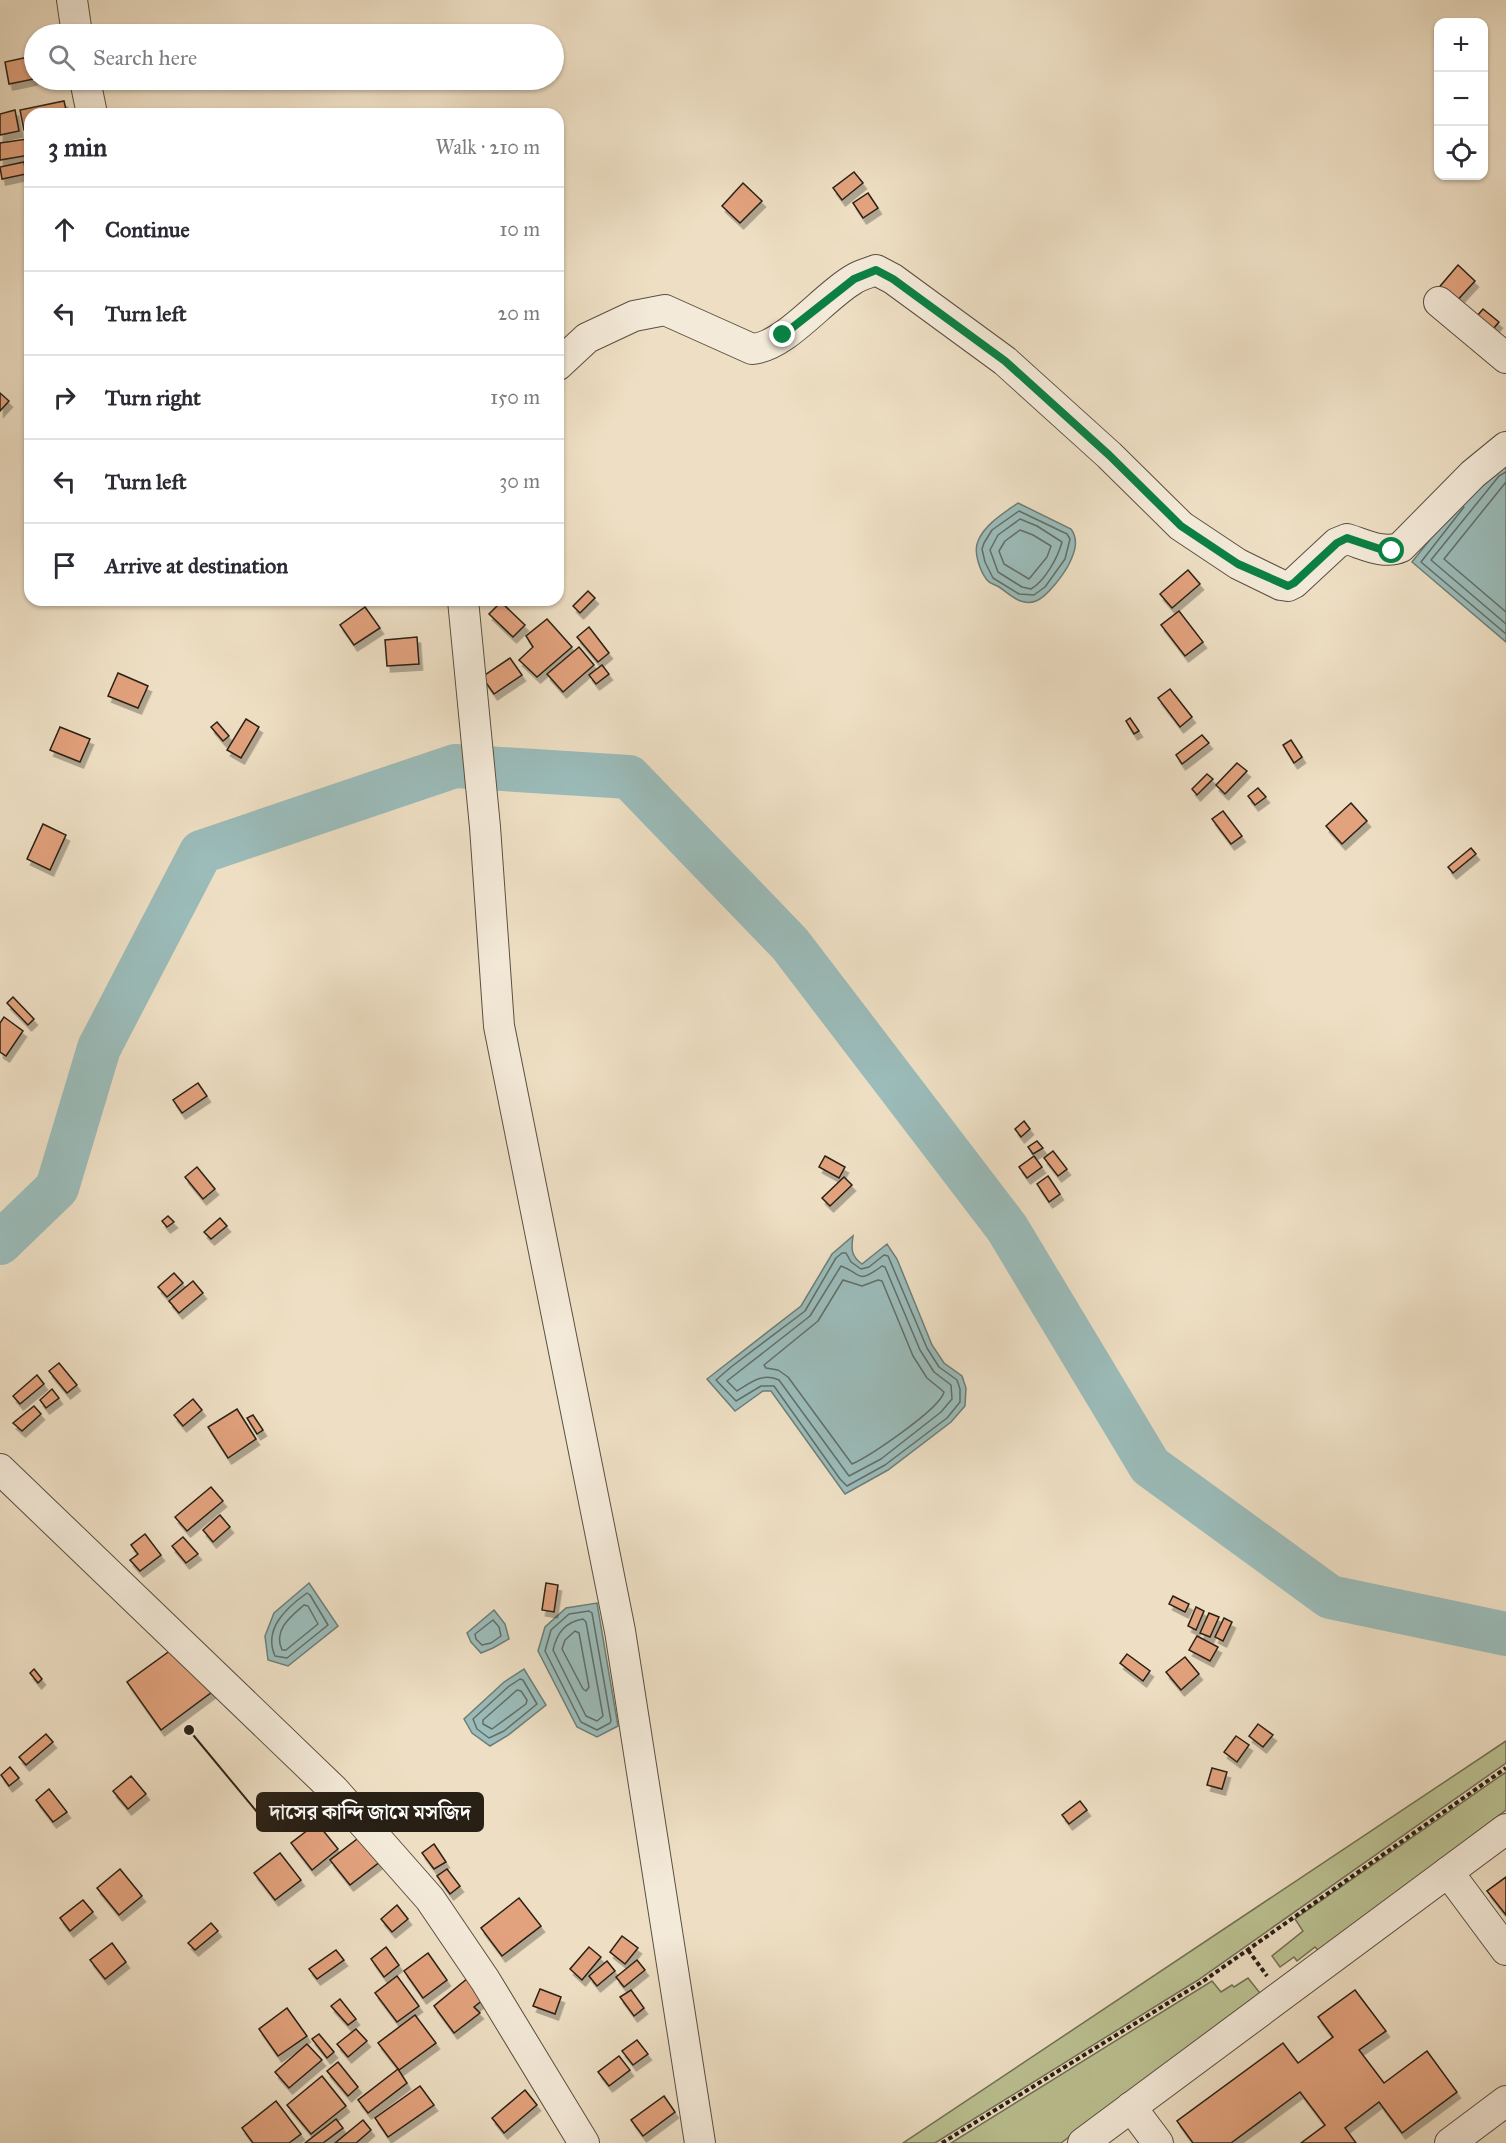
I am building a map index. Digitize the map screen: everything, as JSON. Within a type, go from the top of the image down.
[{"type":"street","points":[[72,0],[76,24]]},
{"type":"street","points":[[87,90],[91,108]]},
{"type":"street","points":[[564,359],[587,338],[634,316],[665,310],[752,349],[763,348],[854,279],[876,270],[893,279],[1005,361],[1109,455],[1181,526],[1238,564],[1288,586],[1337,543],[1347,538],[1392,551],[1401,547],[1473,474],[1506,447]]},
{"type":"street","points":[[1439,302],[1506,358]]},
{"type":"street","points":[[464,606],[485,827],[499,1026],[620,1631],[700,2143]]},
{"type":"street","points":[[0,1468],[334,1790],[430,1899],[485,1980],[584,2143]]},
{"type":"street","points":[[1083,2143],[1506,1829]]},
{"type":"street","points":[[1448,1872],[1506,1950]]},
{"type":"street","points":[[1450,2143],[1506,2101]]},
{"type":"street","points":[[1131,2107],[1158,2143]]},
{"type":"path","points":[[942,2143],[1202,1982],[1506,1768]]},
{"type":"green space","points":[[1506,1741],[1506,1763],[1198,1980],[935,2143],[903,2143]]},
{"type":"green space","points":[[1506,1772],[1506,1810],[1319,1951],[1315,1947],[1297,1961],[1294,1957],[1280,1967],[1272,1956],[1303,1931],[1295,1919]]},
{"type":"green space","points":[[1248,1978],[1260,1993],[1061,2143],[951,2143],[1212,1981],[1221,1992]]},
{"type":"water","points":[[1506,456],[1506,642],[1412,562],[1490,465]]},
{"type":"water","points":[[1018,503],[1071,529],[1075,542],[1071,560],[1059,579],[1045,595],[1031,602],[1016,599],[988,581],[982,572],[977,556],[978,541],[985,529]]},
{"type":"water","points":[[853,1236],[853,1252],[862,1264],[887,1244],[897,1259],[932,1345],[944,1363],[962,1376],[966,1388],[965,1406],[951,1422],[888,1470],[845,1494],[771,1391],[763,1391],[735,1411],[707,1379],[801,1306],[832,1254]]},
{"type":"water","points":[[309,1583],[338,1626],[288,1666],[268,1660],[265,1636],[274,1613]]},
{"type":"water","points":[[597,1603],[618,1726],[597,1737],[577,1727],[538,1651],[545,1627],[566,1608]]},
{"type":"water","points":[[494,1610],[505,1624],[509,1639],[481,1653],[471,1642],[467,1633]]},
{"type":"water","points":[[524,1669],[546,1705],[507,1736],[490,1746],[472,1733],[464,1719],[504,1682]]},
{"type":"building","points":[[24,58],[24,81],[9,84],[5,62]]},
{"type":"building","points":[[64,101],[66,108],[30,108]]},
{"type":"building","points":[[24,109],[24,130],[20,110]]},
{"type":"building","points":[[15,110],[19,131],[0,135],[0,114]]},
{"type":"building","points":[[24,139],[24,156],[0,160],[0,143]]},
{"type":"building","points":[[24,162],[24,174],[2,179],[0,167]]},
{"type":"building","points":[[854,172],[863,183],[842,200],[833,188]]},
{"type":"building","points":[[743,183],[762,201],[740,223],[722,206]]},
{"type":"building","points":[[868,193],[878,208],[863,218],[853,203]]},
{"type":"building","points":[[1458,265],[1475,281],[1453,305],[1436,291]]},
{"type":"building","points":[[1483,309],[1499,322],[1488,335],[1472,322]]},
{"type":"building","points":[[0,393],[9,401],[0,411]]},
{"type":"building","points":[[1188,570],[1200,584],[1172,608],[1160,594]]},
{"type":"building","points":[[588,591],[595,598],[580,613],[573,606]]},
{"type":"building","points":[[497,606],[505,606],[525,625],[513,637],[489,614]]},
{"type":"building","points":[[365,607],[380,628],[354,645],[340,625]]},
{"type":"building","points":[[1179,611],[1203,642],[1185,656],[1161,625]]},
{"type":"building","points":[[547,619],[572,647],[537,677],[519,660],[533,647],[526,636]]},
{"type":"building","points":[[589,627],[609,653],[598,662],[577,637]]},
{"type":"building","points":[[417,637],[419,664],[387,666],[385,640]]},
{"type":"building","points":[[579,647],[594,665],[563,692],[547,674]]},
{"type":"building","points":[[510,658],[522,675],[494,694],[482,677]]},
{"type":"building","points":[[602,665],[609,674],[596,684],[589,675]]},
{"type":"building","points":[[118,673],[148,686],[138,708],[108,696]]},
{"type":"building","points":[[1170,689],[1192,717],[1180,727],[1158,698]]},
{"type":"building","points":[[1130,718],[1139,731],[1134,734],[1126,721]]},
{"type":"building","points":[[246,719],[259,727],[241,758],[227,750]]},
{"type":"building","points":[[217,722],[229,736],[223,741],[211,727]]},
{"type":"building","points":[[60,727],[90,739],[80,762],[50,750]]},
{"type":"building","points":[[1202,735],[1209,743],[1182,764],[1176,755]]},
{"type":"building","points":[[1291,740],[1302,757],[1294,763],[1283,745]]},
{"type":"building","points":[[1237,763],[1247,771],[1225,794],[1216,785]]},
{"type":"building","points":[[1207,774],[1213,779],[1197,795],[1192,789]]},
{"type":"building","points":[[1258,788],[1266,797],[1255,805],[1248,796]]},
{"type":"building","points":[[1351,803],[1367,821],[1342,844],[1326,826]]},
{"type":"building","points":[[1223,811],[1242,836],[1231,844],[1212,819]]},
{"type":"building","points":[[43,824],[66,835],[50,870],[27,859]]},
{"type":"building","points":[[1471,848],[1476,854],[1453,873],[1448,867]]},
{"type":"building","points":[[13,997],[34,1019],[28,1025],[7,1003]]},
{"type":"building","points":[[4,1017],[23,1031],[6,1056],[0,1052],[0,1023]]},
{"type":"building","points":[[198,1083],[207,1096],[182,1113],[173,1100]]},
{"type":"building","points":[[1024,1121],[1030,1129],[1021,1137],[1015,1129]]},
{"type":"building","points":[[1037,1141],[1043,1148],[1033,1154],[1028,1147]]},
{"type":"building","points":[[1053,1151],[1067,1169],[1058,1176],[1044,1158]]},
{"type":"building","points":[[825,1156],[845,1167],[839,1178],[819,1167]]},
{"type":"building","points":[[1034,1156],[1042,1167],[1027,1178],[1019,1167]]},
{"type":"building","points":[[197,1167],[215,1189],[203,1199],[185,1177]]},
{"type":"building","points":[[1048,1176],[1060,1194],[1049,1202],[1037,1184]]},
{"type":"building","points":[[844,1177],[852,1185],[830,1206],[822,1198]]},
{"type":"building","points":[[168,1216],[174,1222],[167,1227],[162,1221]]},
{"type":"building","points":[[220,1218],[227,1226],[211,1239],[204,1232]]},
{"type":"building","points":[[174,1273],[183,1283],[167,1297],[158,1287]]},
{"type":"building","points":[[193,1281],[203,1293],[179,1313],[169,1301]]},
{"type":"building","points":[[59,1363],[77,1385],[67,1393],[49,1371]]},
{"type":"building","points":[[37,1375],[44,1384],[20,1404],[13,1396]]},
{"type":"building","points":[[52,1389],[59,1398],[46,1408],[40,1400]]},
{"type":"building","points":[[193,1399],[202,1410],[183,1426],[174,1415]]},
{"type":"building","points":[[34,1406],[41,1414],[22,1431],[13,1423]]},
{"type":"building","points":[[237,1409],[256,1439],[228,1458],[208,1427]]},
{"type":"building","points":[[253,1415],[263,1430],[257,1434],[247,1418]]},
{"type":"building","points":[[211,1487],[223,1501],[187,1531],[175,1517]]},
{"type":"building","points":[[220,1515],[230,1527],[213,1542],[203,1530]]},
{"type":"building","points":[[145,1534],[161,1555],[140,1571],[130,1560],[138,1554],[131,1545]]},
{"type":"building","points":[[183,1537],[198,1554],[186,1563],[172,1546]]},
{"type":"building","points":[[546,1583],[558,1585],[554,1612],[542,1610]]},
{"type":"building","points":[[1173,1596],[1189,1604],[1185,1612],[1169,1604]]},
{"type":"building","points":[[1196,1607],[1204,1611],[1196,1630],[1188,1626]]},
{"type":"building","points":[[1209,1613],[1219,1617],[1210,1637],[1200,1633]]},
{"type":"building","points":[[1224,1618],[1232,1622],[1223,1641],[1215,1637]]},
{"type":"building","points":[[1197,1636],[1218,1647],[1210,1661],[1189,1650]]},
{"type":"building","points":[[178,1645],[212,1692],[161,1730],[127,1682]]},
{"type":"building","points":[[1127,1654],[1150,1671],[1143,1681],[1120,1663]]},
{"type":"building","points":[[1185,1657],[1199,1674],[1181,1690],[1166,1672]]},
{"type":"building","points":[[34,1669],[42,1679],[38,1683],[30,1673]]},
{"type":"building","points":[[1258,1724],[1273,1735],[1263,1747],[1249,1736]]},
{"type":"building","points":[[46,1734],[53,1742],[26,1765],[19,1757]]},
{"type":"building","points":[[1236,1736],[1249,1745],[1237,1762],[1224,1752]]},
{"type":"building","points":[[10,1767],[19,1778],[9,1786],[1,1775]]},
{"type":"building","points":[[1212,1768],[1227,1772],[1222,1789],[1207,1785]]},
{"type":"building","points":[[131,1776],[146,1794],[128,1809],[113,1791]]},
{"type":"building","points":[[49,1789],[67,1812],[53,1822],[36,1800]]},
{"type":"building","points":[[1080,1801],[1087,1810],[1069,1824],[1062,1815]]},
{"type":"building","points":[[317,1823],[338,1849],[312,1870],[291,1843]]},
{"type":"building","points":[[361,1836],[381,1861],[350,1885],[330,1860]]},
{"type":"building","points":[[434,1844],[446,1862],[434,1869],[422,1853]]},
{"type":"building","points":[[280,1853],[301,1880],[275,1900],[254,1873]]},
{"type":"building","points":[[120,1869],[142,1896],[119,1915],[97,1888]]},
{"type":"building","points":[[447,1869],[460,1886],[450,1894],[437,1876]]},
{"type":"building","points":[[1506,1877],[1506,1915],[1487,1891]]},
{"type":"building","points":[[519,1898],[541,1926],[502,1956],[481,1928]]},
{"type":"building","points":[[83,1900],[93,1912],[70,1931],[60,1918]]},
{"type":"building","points":[[397,1905],[408,1919],[392,1932],[381,1919]]},
{"type":"building","points":[[211,1923],[218,1931],[195,1950],[188,1943]]},
{"type":"building","points":[[622,1936],[638,1948],[625,1964],[610,1952]]},
{"type":"building","points":[[112,1943],[126,1962],[105,1979],[90,1960]]},
{"type":"building","points":[[386,1947],[399,1965],[384,1977],[371,1959]]},
{"type":"building","points":[[589,1947],[601,1957],[582,1980],[570,1969]]},
{"type":"building","points":[[336,1950],[344,1960],[317,1979],[309,1969]]},
{"type":"building","points":[[428,1953],[447,1980],[423,1998],[404,1971]]},
{"type":"building","points":[[637,1960],[645,1970],[624,1987],[616,1977]]},
{"type":"building","points":[[607,1961],[615,1971],[597,1986],[589,1976]]},
{"type":"building","points":[[397,1976],[419,2006],[397,2022],[375,1993]]},
{"type":"building","points":[[468,1978],[484,1999],[474,2007],[480,2013],[454,2033],[434,2006]]},
{"type":"building","points":[[540,1989],[561,1997],[555,2014],[533,2006]]},
{"type":"building","points":[[631,1990],[644,2008],[634,2016],[620,1997]]},
{"type":"building","points":[[1355,1990],[1386,2031],[1359,2050],[1384,2083],[1427,2051],[1457,2092],[1402,2133],[1379,2102],[1345,2128],[1356,2143],[1301,2143],[1325,2125],[1300,2092],[1231,2143],[1193,2143],[1177,2121],[1283,2043],[1298,2063],[1333,2037],[1318,2017]]},
{"type":"building","points":[[340,1999],[356,2019],[348,2025],[331,2006]]},
{"type":"building","points":[[287,2008],[307,2036],[278,2056],[259,2029]]},
{"type":"building","points":[[415,2015],[436,2043],[399,2070],[378,2043]]},
{"type":"building","points":[[356,2029],[367,2041],[348,2057],[337,2044]]},
{"type":"building","points":[[319,2034],[334,2052],[327,2058],[312,2039]]},
{"type":"building","points":[[637,2040],[648,2054],[633,2065],[622,2051]]},
{"type":"building","points":[[307,2044],[322,2060],[289,2088],[275,2072]]},
{"type":"building","points":[[619,2056],[630,2070],[609,2086],[598,2072]]},
{"type":"building","points":[[338,2062],[358,2087],[348,2096],[327,2071]]},
{"type":"building","points":[[398,2069],[407,2083],[368,2113],[358,2100]]},
{"type":"building","points":[[322,2076],[346,2106],[311,2134],[287,2105]]},
{"type":"building","points":[[420,2086],[434,2105],[388,2137],[375,2118]]},
{"type":"building","points":[[525,2090],[537,2105],[504,2133],[492,2118]]},
{"type":"building","points":[[664,2096],[675,2112],[643,2136],[631,2120]]},
{"type":"building","points":[[276,2101],[301,2134],[289,2143],[253,2143],[242,2128]]},
{"type":"building","points":[[336,2119],[343,2128],[323,2143],[305,2143]]},
{"type":"building","points":[[363,2120],[371,2130],[356,2143],[335,2143]]},
{"type":"waterway","points":[[0,1243],[57,1188],[99,1048],[201,852],[455,766],[629,777],[790,944],[1007,1228],[1150,1466],[1330,1597],[1506,1634]]},
{"type":"place","name":"দাসের কান্দি জামে মসজিদ","points":[[189,1730]]},
{"type":"route","points":[[783,335],[854,279],[876,270],[893,279],[1005,361],[1109,455],[1181,526],[1238,564],[1281,585],[1288,586],[1337,543],[1347,538],[1392,551]]}]
